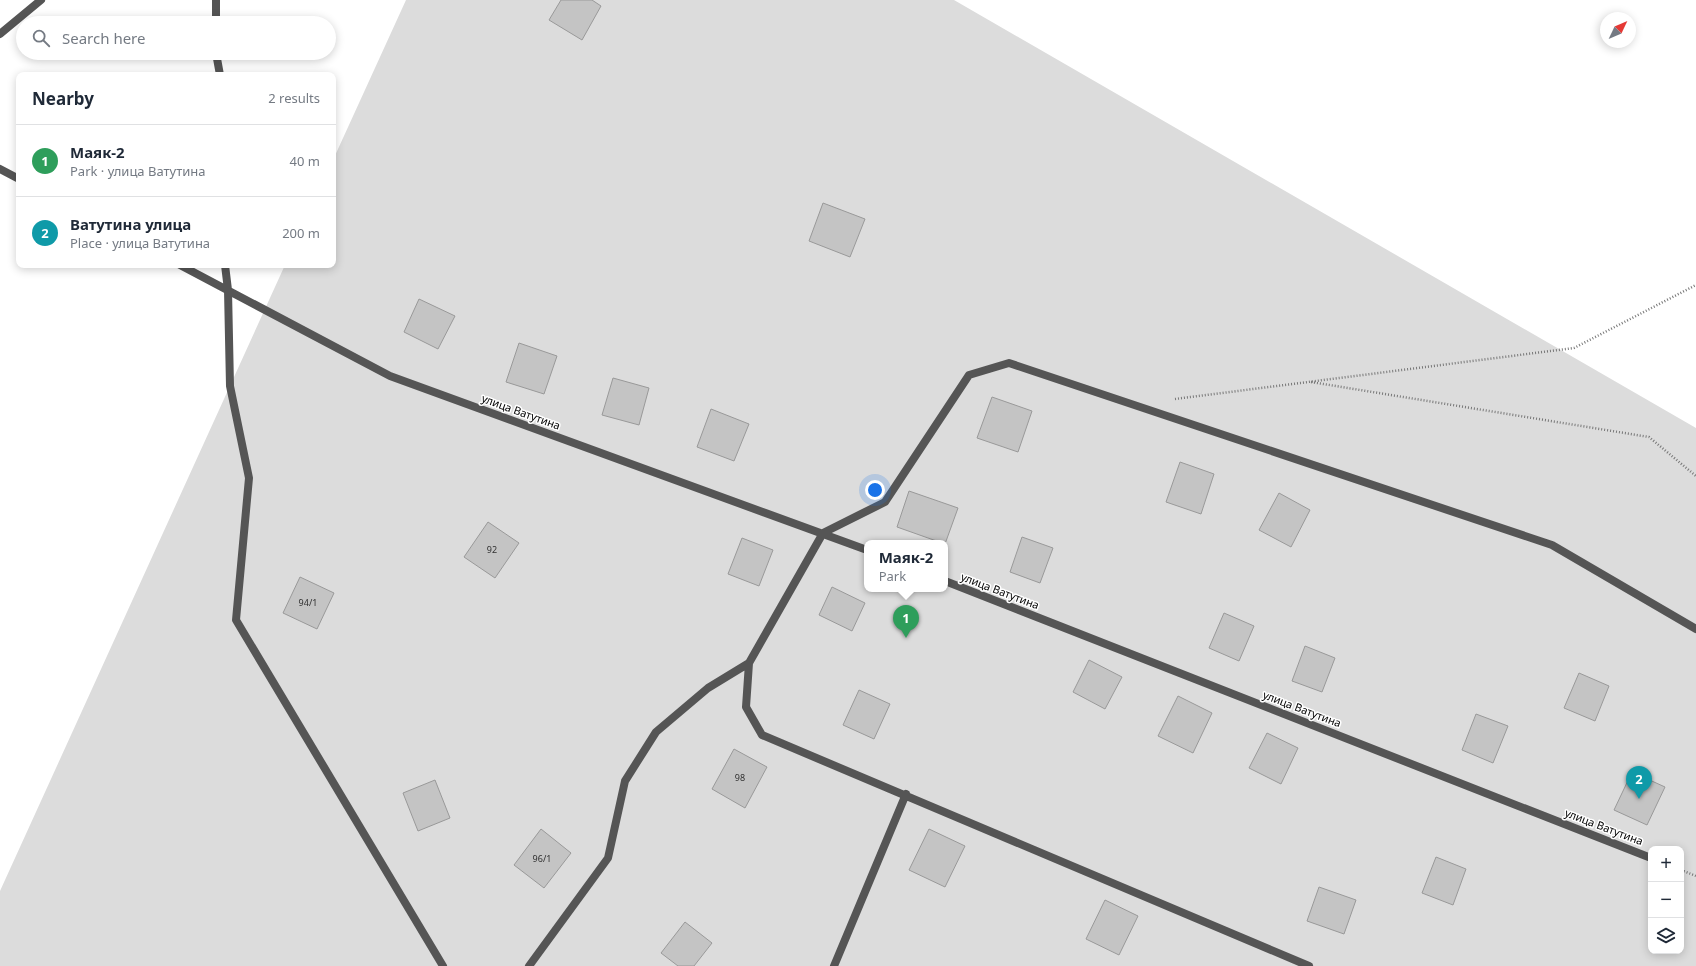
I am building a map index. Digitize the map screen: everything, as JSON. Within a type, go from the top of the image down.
[{"type":"street","points":[[22,16],[41,0]]},
{"type":"street","points":[[216,0],[216,16]]},
{"type":"street","points":[[0,34],[16,21]]},
{"type":"street","points":[[217,60],[219,72]]},
{"type":"street","points":[[0,169],[16,177]]},
{"type":"street","name":"улица Ватутина","points":[[186,268],[390,376],[864,549]]},
{"type":"street","points":[[225,268],[228,290],[230,386],[249,478],[236,620],[443,966]]},
{"type":"street","points":[[1309,966],[906,794],[762,735],[746,707],[749,663],[823,533],[885,502],[969,375],[1009,363],[1552,545],[1696,628]]},
{"type":"street","name":"улица Ватутина","points":[[948,582],[1648,857]]},
{"type":"street","points":[[530,966],[608,858],[625,781],[656,732],[708,688],[749,663]]},
{"type":"street","points":[[834,966],[906,794]]},
{"type":"path","points":[[1171,400],[1574,348],[1696,285]]},
{"type":"path","points":[[1308,382],[1649,437],[1696,476]]},
{"type":"path","points":[[1684,871],[1696,876]]},
{"type":"shaded area","points":[[406,0],[954,0],[1696,428],[1696,966],[0,966],[0,891],[284,268],[336,268],[336,153]]},
{"type":"building","points":[[561,0],[592,0],[601,6],[582,40],[549,20]]},
{"type":"building","points":[[823,203],[865,219],[850,257],[809,241]]},
{"type":"building","points":[[419,299],[455,316],[438,349],[404,332]]},
{"type":"building","points":[[519,343],[557,356],[544,394],[506,382]]},
{"type":"building","points":[[613,378],[649,388],[639,425],[602,415]]},
{"type":"building","points":[[992,397],[1032,411],[1018,452],[977,438]]},
{"type":"building","points":[[711,409],[749,424],[734,461],[697,447]]},
{"type":"building","points":[[1180,462],[1214,474],[1201,514],[1166,502]]},
{"type":"building","points":[[909,491],[958,508],[946,540],[934,540],[897,527]]},
{"type":"building","points":[[1279,493],[1310,510],[1291,547],[1259,530]]},
{"type":"building","points":[[488,522],[519,543],[495,578],[464,557]]},
{"type":"building","points":[[1022,537],[1053,548],[1040,583],[1010,572]]},
{"type":"building","points":[[742,538],[773,550],[759,586],[728,574]]},
{"type":"building","points":[[300,577],[334,593],[317,629],[283,613]]},
{"type":"building","points":[[832,587],[865,603],[852,631],[819,615]]},
{"type":"building","points":[[1224,613],[1254,626],[1239,661],[1209,648]]},
{"type":"building","points":[[1305,646],[1335,658],[1322,692],[1292,681]]},
{"type":"building","points":[[1089,660],[1122,677],[1105,709],[1073,692]]},
{"type":"building","points":[[1579,673],[1609,686],[1595,721],[1564,708]]},
{"type":"building","points":[[859,690],[890,704],[874,739],[843,725]]},
{"type":"building","points":[[1178,696],[1212,713],[1193,753],[1158,736]]},
{"type":"building","points":[[1476,714],[1508,726],[1493,763],[1462,750]]},
{"type":"building","points":[[1267,733],[1298,748],[1281,784],[1249,768]]},
{"type":"building","points":[[734,749],[767,767],[745,808],[712,789]]},
{"type":"building","points":[[1632,772],[1665,787],[1647,825],[1614,810]]},
{"type":"building","points":[[435,780],[450,818],[418,831],[403,793]]},
{"type":"building","points":[[541,829],[571,853],[544,888],[514,865]]},
{"type":"building","points":[[929,829],[965,846],[945,887],[909,870]]},
{"type":"building","points":[[1436,857],[1466,869],[1453,905],[1422,893]]},
{"type":"building","points":[[1319,887],[1356,900],[1344,934],[1307,921]]},
{"type":"building","points":[[1105,900],[1138,916],[1119,955],[1086,939]]},
{"type":"building","points":[[685,922],[712,943],[694,966],[678,966],[661,953]]},
{"type":"place","name":"Маяк-2","points":[[906,638]]},
{"type":"place","name":"Ватутина улица","points":[[1639,799]]}]
